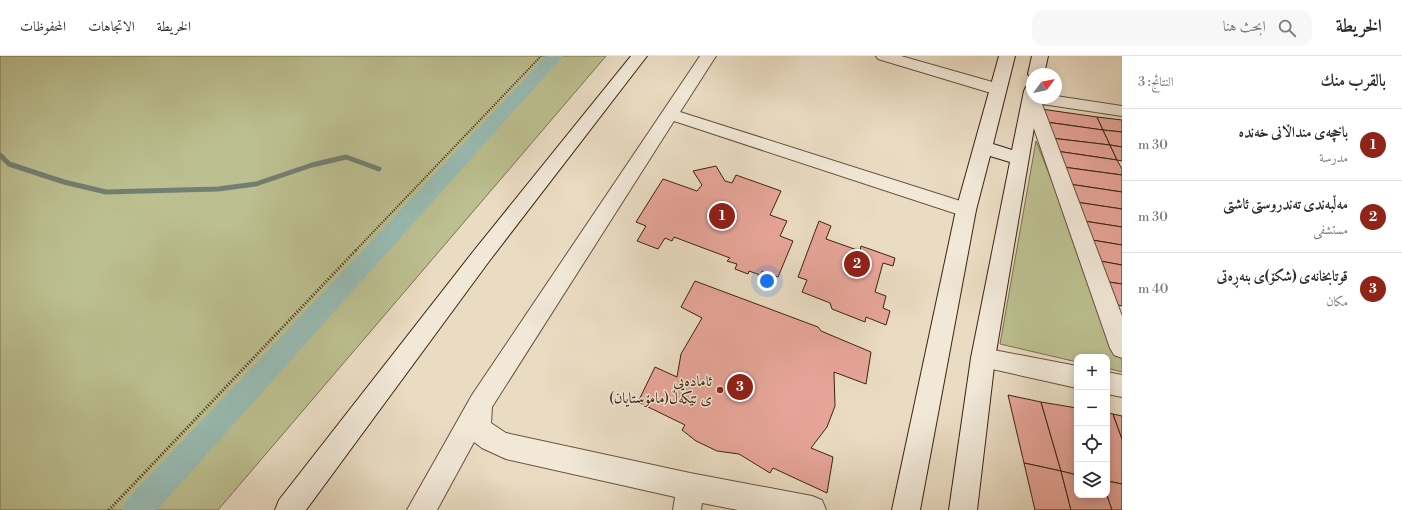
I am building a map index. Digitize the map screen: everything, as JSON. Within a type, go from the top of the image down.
[{"type":"street","points":[[289,510],[483,254],[639,56]]},
{"type":"street","points":[[421,510],[478,411],[481,403],[708,56]]},
{"type":"street","points":[[884,56],[997,89]]},
{"type":"street","points":[[906,510],[966,210],[1007,56]]},
{"type":"street","points":[[1037,68],[1040,56]]},
{"type":"street","points":[[1062,101],[1122,111]]},
{"type":"street","points":[[963,510],[983,358],[1030,104]]},
{"type":"street","points":[[1035,104],[1122,348]]},
{"type":"street","points":[[670,114],[966,210]]},
{"type":"street","points":[[982,147],[1019,159]]},
{"type":"street","points":[[983,358],[1074,376]]},
{"type":"street","points":[[1110,384],[1122,386]]},
{"type":"street","points":[[478,411],[479,427],[490,440],[502,445],[689,499],[812,510]]},
{"type":"path","points":[[109,510],[540,56]]},
{"type":"green space","points":[[0,56],[606,56],[218,510],[0,510]]},
{"type":"green space","points":[[1036,141],[1122,357],[1122,372],[1110,369],[1110,354],[1074,354],[1074,361],[1000,344]]},
{"type":"building","points":[[1041,109],[1097,117],[1103,130],[1046,122]]},
{"type":"building","points":[[1097,117],[1122,120],[1122,132],[1103,130]]},
{"type":"building","points":[[1046,122],[1103,130],[1110,145],[1051,138]]},
{"type":"building","points":[[1103,130],[1122,132],[1122,147],[1110,145]]},
{"type":"building","points":[[1051,138],[1110,145],[1117,160],[1056,151]]},
{"type":"building","points":[[1110,145],[1122,147],[1122,161],[1117,160]]},
{"type":"building","points":[[1056,151],[1117,160],[1122,169],[1122,175],[1063,167]]},
{"type":"building","points":[[716,166],[725,181],[732,183],[736,175],[781,191],[770,215],[787,221],[780,236],[793,241],[778,277],[762,271],[760,275],[749,271],[748,274],[735,269],[737,264],[727,261],[730,258],[674,237],[672,241],[665,238],[658,249],[637,241],[646,226],[636,222],[663,179],[697,191],[702,185],[693,171]]},
{"type":"building","points":[[1063,167],[1122,175],[1122,192],[1069,184]]},
{"type":"building","points":[[1069,184],[1122,192],[1122,209],[1076,202]]},
{"type":"building","points":[[1076,202],[1122,209],[1122,227],[1084,221]]},
{"type":"building","points":[[819,221],[831,226],[826,239],[860,251],[861,246],[895,258],[893,266],[883,263],[875,292],[886,296],[883,308],[890,311],[886,325],[866,317],[865,322],[832,309],[830,303],[802,292],[807,280],[798,277]]},
{"type":"building","points":[[1084,221],[1122,227],[1122,245],[1092,240]]},
{"type":"building","points":[[1092,240],[1122,245],[1122,265],[1100,261]]},
{"type":"building","points":[[1100,261],[1122,265],[1122,284],[1109,282]]},
{"type":"building","points":[[695,281],[818,327],[821,331],[871,352],[866,384],[834,372],[835,406],[827,427],[811,448],[833,457],[827,493],[773,468],[770,473],[739,454],[717,451],[696,441],[682,430],[685,425],[638,402],[655,367],[677,377],[681,354],[702,318],[681,307]]},
{"type":"building","points":[[1109,282],[1122,284],[1122,306],[1118,305]]},
{"type":"building","points":[[1008,395],[1041,402],[1061,471],[1024,463]]},
{"type":"building","points":[[1041,402],[1074,408],[1074,474],[1061,471]]},
{"type":"building","points":[[1110,414],[1113,414],[1122,439],[1122,484],[1110,482]]},
{"type":"building","points":[[1113,414],[1122,416],[1122,439]]},
{"type":"building","points":[[1024,463],[1061,471],[1071,510],[1035,510]]},
{"type":"building","points":[[1061,471],[1074,474],[1074,498],[1108,498],[1112,510],[1071,510]]},
{"type":"building","points":[[1110,482],[1122,484],[1122,510],[1112,510],[1108,498],[1110,498]]},
{"type":"waterway","points":[[137,510],[555,56]]},
{"type":"waterway","points":[[0,155],[9,164],[64,182],[106,192],[218,189],[256,184],[312,165],[346,157],[379,169]]},
{"type":"place","name":"باخچەی منداڵانی خەندە","points":[[722,216]]},
{"type":"place","name":"مەڵبەندی تەندروستی ئاشتی","points":[[857,264]]},
{"type":"place","name":"قوتابخانەی (شکۆ)ی بنەڕەتی","points":[[740,387]]},
{"type":"place","name":"ئامادەیی (مامۆستایان)ی تێکەڵ","points":[[720,390]]}]
